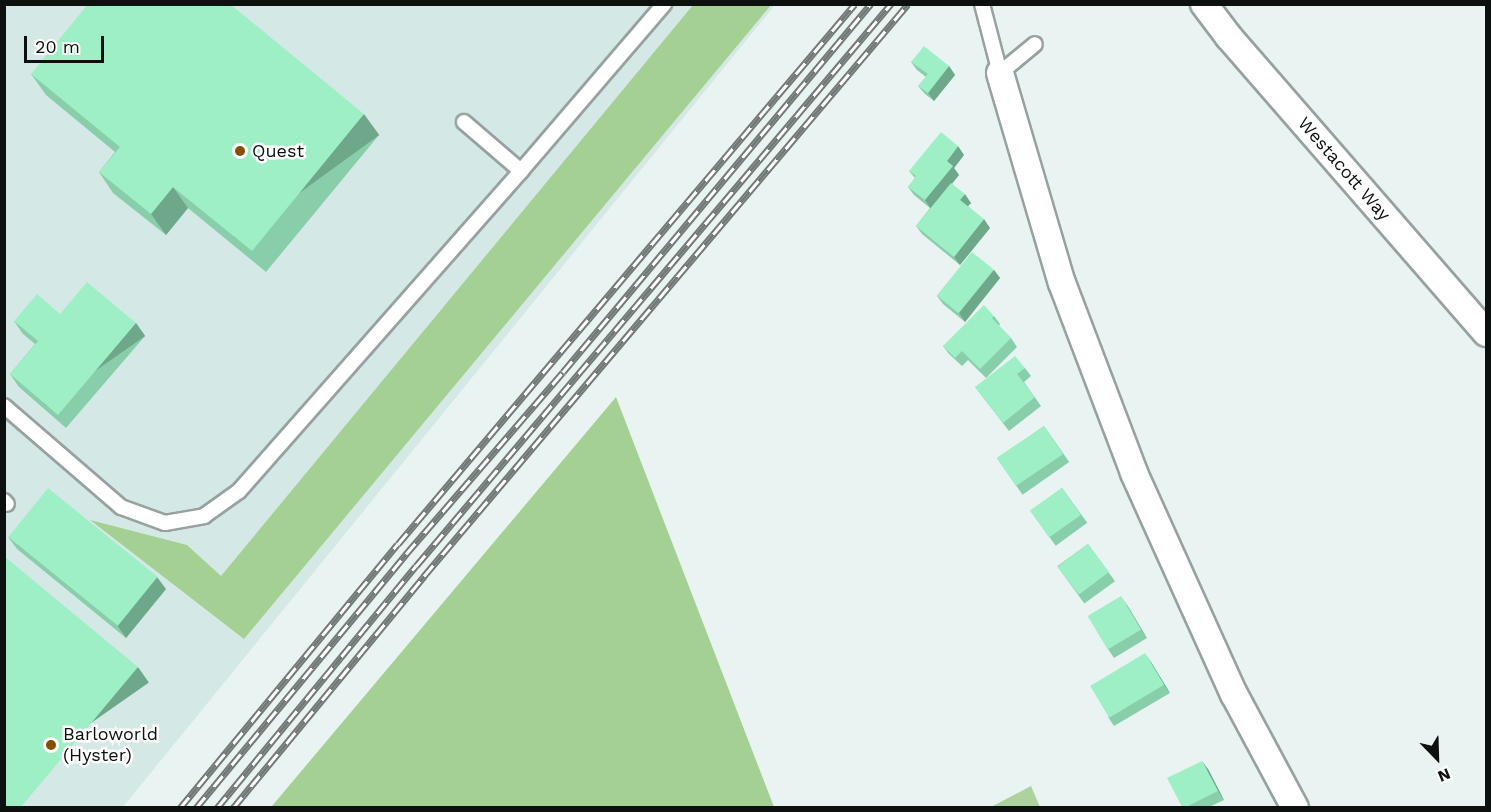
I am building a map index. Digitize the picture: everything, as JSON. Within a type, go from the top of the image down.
[{"type":"street","name":"Westacott Way","points":[[1204,4],[1229,37],[1486,333]]},
{"type":"street","points":[[1000,73],[1062,283],[1134,473],[1234,694],[1295,807]]},
{"type":"lane","points":[[4,406],[121,507],[165,523],[204,516],[239,491],[521,171],[664,4]]},
{"type":"lane","points":[[982,4],[1000,73],[1035,44]]},
{"type":"lane","points":[[464,122],[521,171]]},
{"type":"shaded area","points":[[5,5],[775,5],[123,807],[5,808]]},
{"type":"green space","points":[[693,5],[771,5],[244,639],[90,520],[187,545],[221,576]]},
{"type":"green space","points":[[616,397],[774,807],[271,807],[272,806]]},
{"type":"green space","points":[[1031,786],[1040,807],[991,807]]},
{"type":"building","name":"Quest","points":[[88,4],[230,4],[364,114],[252,251],[173,187],[151,214],[99,172],[120,147],[31,74]]},
{"type":"building","points":[[924,46],[949,66],[928,93],[918,86],[928,74],[911,62]]},
{"type":"building","points":[[941,132],[958,146],[947,161],[953,166],[925,200],[908,187],[916,176],[909,171]]},
{"type":"building","points":[[951,183],[965,194],[960,200],[984,219],[954,257],[916,226]]},
{"type":"building","points":[[972,252],[994,270],[959,313],[937,296]]},
{"type":"building","points":[[87,282],[136,323],[58,415],[10,374],[38,341],[14,321],[37,294],[60,314]]},
{"type":"building","points":[[984,305],[994,316],[992,318],[1011,338],[980,369],[962,351],[955,358],[943,346]]},
{"type":"building","points":[[1015,356],[1025,368],[1017,374],[1035,397],[1003,423],[975,387]]},
{"type":"building","points":[[1044,426],[1063,454],[1016,486],[997,458]]},
{"type":"building","points":[[48,488],[158,577],[118,626],[8,537]]},
{"type":"building","points":[[1062,488],[1081,515],[1049,537],[1030,510]]},
{"type":"building","points":[[1088,544],[1109,572],[1079,595],[1058,567]]},
{"type":"building","name":"Barloworld (Hyster)","points":[[4,556],[138,667],[21,807],[4,807]]},
{"type":"building","points":[[1121,596],[1141,629],[1108,650],[1088,616]]},
{"type":"building","points":[[1145,653],[1164,685],[1109,718],[1090,686]]},
{"type":"building","points":[[1202,761],[1218,791],[1182,807],[1167,778]]},
{"type":"railway","points":[[180,808],[398,544],[855,4]]},
{"type":"railway","points":[[196,808],[406,554],[563,372],[871,4]]},
{"type":"railway","points":[[217,808],[416,566],[891,4]]},
{"type":"railway","points":[[233,808],[424,576],[908,4]]},
{"type":"place","name":"Quest","points":[[240,151]]},
{"type":"place","name":"Barloworld (Hyster)","points":[[51,745]]}]
